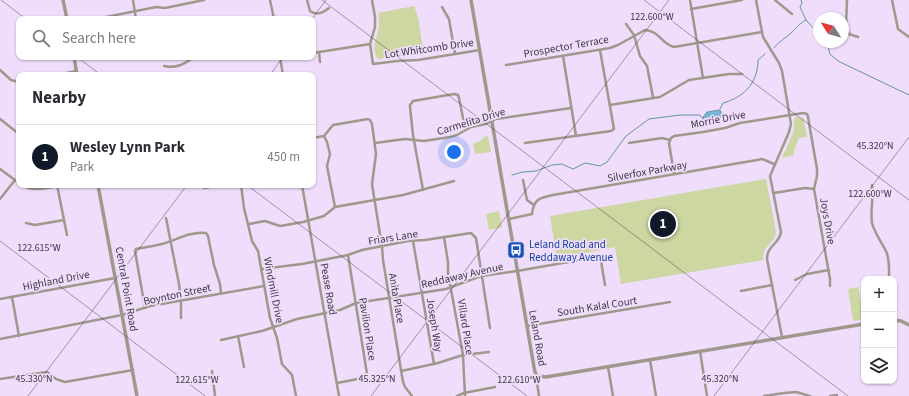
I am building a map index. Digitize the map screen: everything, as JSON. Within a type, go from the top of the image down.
[{"type":"street","points":[[63,0],[66,16]]},
{"type":"street","points":[[133,0],[136,16]]},
{"type":"street","points":[[111,16],[156,7],[165,8],[204,0]]},
{"type":"street","points":[[270,0],[273,16]]},
{"type":"street","points":[[307,0],[310,11],[314,14],[323,13],[329,8]]},
{"type":"street","name":"Lot Whitcomb Drive","points":[[372,0],[376,23],[370,44],[373,64],[418,60],[480,50]]},
{"type":"street","name":"Leland Road","points":[[471,0],[534,371],[538,376],[546,377],[861,324]]},
{"type":"street","points":[[690,0],[703,78]]},
{"type":"street","points":[[691,9],[742,0]]},
{"type":"street","points":[[756,0],[762,32],[766,44],[781,69],[790,115],[790,128],[774,164],[770,178],[781,234],[778,241],[769,249],[767,259],[782,337]]},
{"type":"street","points":[[775,0],[792,14]]},
{"type":"street","points":[[847,0],[846,29],[848,34],[858,37]]},
{"type":"street","points":[[892,0],[898,29],[909,37]]},
{"type":"street","points":[[442,7],[449,19],[454,54]]},
{"type":"street","points":[[626,24],[634,35],[640,56],[647,66],[653,97]]},
{"type":"street","name":"Prospector Terrace","points":[[506,65],[614,47],[645,30],[650,30],[658,35],[670,46],[762,32]]},
{"type":"street","points":[[316,52],[370,44]]},
{"type":"street","points":[[525,143],[611,131],[614,129],[600,50]]},
{"type":"street","points":[[319,52],[320,62]]},
{"type":"street","points":[[563,56],[576,136]]},
{"type":"street","points":[[75,60],[77,72]]},
{"type":"street","points":[[164,66],[172,68],[189,60]]},
{"type":"street","points":[[281,60],[283,72]]},
{"type":"street","points":[[0,70],[11,80],[16,81]]},
{"type":"street","points":[[610,105],[664,95],[685,82],[729,74],[742,74]]},
{"type":"street","points":[[423,190],[410,107],[411,103],[419,100],[454,94],[458,95],[460,98],[463,118],[468,129]]},
{"type":"street","name":"Carmelita Drive","points":[[375,143],[405,139],[432,141],[457,135],[477,125],[486,124],[496,119],[571,108]]},
{"type":"street","name":"Morrie Drive","points":[[670,140],[674,136],[725,128],[740,123],[803,113],[806,114]]},
{"type":"street","name":"Joys Drive","points":[[806,114],[808,117],[817,173],[814,189],[830,286]]},
{"type":"street","points":[[0,119],[16,132]]},
{"type":"street","name":"Anita Place","points":[[324,136],[330,128],[337,124],[366,119],[370,120],[375,143],[376,160],[372,178],[374,200],[383,260],[401,371],[405,387],[412,396]]},
{"type":"street","points":[[316,137],[324,136],[327,142],[330,154],[327,166],[335,207]]},
{"type":"street","points":[[629,143],[662,138],[670,140],[669,147],[674,174]]},
{"type":"street","name":"Silverfox Parkway","points":[[534,205],[541,198],[553,195],[674,174],[757,160],[774,164]]},
{"type":"street","points":[[0,169],[15,180],[0,199]]},
{"type":"street","points":[[509,219],[532,214],[534,205],[527,200],[523,180]]},
{"type":"street","points":[[249,224],[265,221],[280,226],[324,216],[335,207],[403,196],[454,181]]},
{"type":"street","points":[[872,185],[872,217],[875,232],[888,256],[889,276]]},
{"type":"street","points":[[28,188],[32,190],[42,188]]},
{"type":"street","points":[[59,188],[67,235]]},
{"type":"street","name":"Central Point Road","points":[[99,188],[137,396]]},
{"type":"street","name":"Windmill Drive","points":[[241,188],[250,236],[257,248],[273,328],[277,338],[282,364],[292,375],[296,396]]},
{"type":"street","name":"Pease Road","points":[[303,188],[339,396]]},
{"type":"street","points":[[774,193],[805,188],[814,189]]},
{"type":"street","points":[[166,218],[181,301],[181,318]]},
{"type":"street","points":[[26,223],[35,225],[64,220]]},
{"type":"street","points":[[145,308],[135,251],[136,249],[171,241],[182,236],[206,233],[220,284],[221,293]]},
{"type":"street","name":"Friars Lane","points":[[261,269],[316,262],[348,255],[362,250],[469,233],[473,234],[476,238],[481,276]]},
{"type":"street","name":"Villard Place","points":[[444,237],[448,262],[448,273],[452,287],[463,355],[464,394]]},
{"type":"street","name":"Joseph Way","points":[[413,241],[434,364]]},
{"type":"street","name":"Pavilion Place","points":[[337,382],[363,378],[367,374],[348,255]]},
{"type":"street","name":"Reddaway Avenue","points":[[220,340],[273,328],[297,319],[340,310],[356,303],[452,287],[481,276],[597,257],[601,261],[605,285]]},
{"type":"street","points":[[795,280],[807,274],[828,270]]},
{"type":"street","points":[[481,276],[490,328]]},
{"type":"street","name":"Highland Drive","points":[[0,299],[116,278]]},
{"type":"street","points":[[740,290],[772,285]]},
{"type":"street","name":"Boynton Street","points":[[0,338],[19,336],[122,315],[145,308],[264,286]]},
{"type":"street","points":[[12,297],[19,336]]},
{"type":"street","name":"South Kalal Court","points":[[527,326],[670,302]]},
{"type":"street","points":[[897,320],[909,325]]},
{"type":"street","points":[[238,336],[244,366]]},
{"type":"street","points":[[700,351],[707,396]]},
{"type":"street","points":[[401,371],[434,364],[463,355],[489,352]]},
{"type":"street","points":[[650,359],[656,396]]},
{"type":"street","points":[[608,366],[613,396]]},
{"type":"street","points":[[0,379],[47,372],[60,381],[65,382],[132,370]]},
{"type":"street","points":[[212,371],[215,396]]},
{"type":"street","points":[[538,376],[537,382],[539,396]]},
{"type":"street","points":[[457,396],[495,387]]},
{"type":"street","points":[[764,396],[796,392],[810,396]]},
{"type":"street","points":[[793,396],[796,392]]},
{"type":"street","points":[[830,396],[836,395]]},
{"type":"green space","points":[[414,6],[418,17],[424,55],[377,58],[374,46],[379,26],[378,13]]},
{"type":"green space","points":[[796,117],[803,118],[807,137],[799,138],[794,155],[782,158],[794,131],[794,119]]},
{"type":"green space","points":[[488,136],[491,152],[475,154],[473,144],[482,140],[483,137]]},
{"type":"green space","points":[[766,179],[776,232],[775,236],[764,251],[763,260],[621,284],[615,247],[557,259],[550,216]]},
{"type":"green space","points":[[499,211],[502,227],[489,230],[486,214]]},
{"type":"green space","points":[[858,287],[861,303],[861,320],[853,321],[848,289]]},
{"type":"water","points":[[720,110],[722,116],[719,120],[707,123],[703,121],[703,117],[707,112]]},
{"type":"waterway","points":[[801,0],[802,3],[800,7],[806,20],[813,28]]},
{"type":"waterway","points":[[774,48],[806,20]]},
{"type":"waterway","points":[[828,48],[830,54],[838,61],[909,95]]},
{"type":"waterway","points":[[720,109],[723,103],[738,97],[749,88],[756,75],[758,60],[765,54]]},
{"type":"waterway","points":[[512,175],[536,171],[552,165],[562,164],[573,169],[585,163],[600,166],[607,162],[626,136],[649,119],[680,115],[700,115],[704,119]]},
{"type":"place","name":"Wesley Lynn Park","points":[[663,224]]},
{"type":"place","name":"Leland Road and Reddaway Avenue","points":[[516,250]]}]
